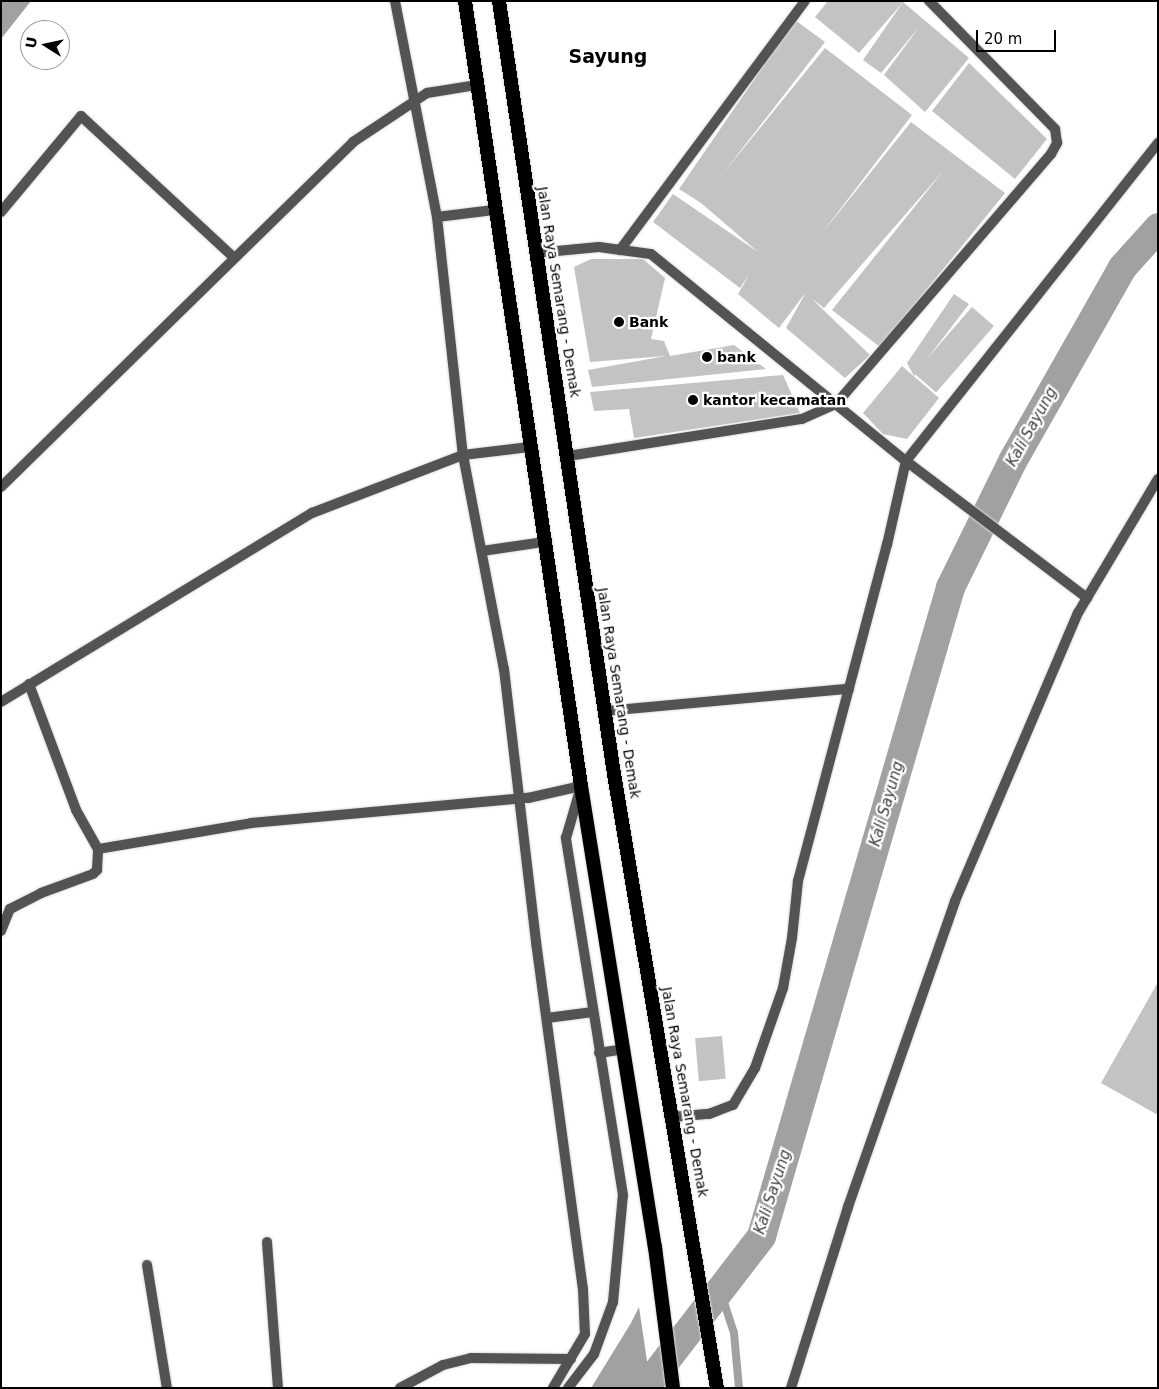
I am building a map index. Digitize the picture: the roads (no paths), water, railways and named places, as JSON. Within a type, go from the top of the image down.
[{"type":"highway","points":[[465,1],[477,85],[487,211],[530,447],[575,788],[623,1049],[655,1247],[673,1388]]},
{"type":"highway","name":"Jalan Raya Semarang - Demak","points":[[499,1],[568,456],[604,711],[717,1388]]},
{"type":"street","points":[[395,1],[437,217],[463,455],[504,669],[524,797],[547,1018],[583,1289],[585,1334],[553,1388]]},
{"type":"street","points":[[620,250],[804,1]]},
{"type":"street","points":[[568,456],[802,420],[836,404],[1051,154],[1057,142],[1055,129],[929,1]]},
{"type":"street","points":[[1,487],[353,142],[427,93],[477,85]]},
{"type":"street","points":[[1,212],[81,116],[234,257]]},
{"type":"street","points":[[672,1117],[709,1114],[733,1104],[755,1068],[782,988],[798,881],[849,689],[906,461],[1158,143]]},
{"type":"street","points":[[437,217],[487,211]]},
{"type":"street","points":[[536,253],[598,247],[651,254],[906,461],[1087,598]]},
{"type":"street","points":[[1,702],[312,513],[463,455],[530,447]]},
{"type":"street","points":[[791,1388],[848,1207],[955,901],[1087,598],[1158,479]]},
{"type":"street","points":[[482,551],[544,542]]},
{"type":"street","points":[[1,931],[10,909],[42,893],[93,874],[97,870],[98,849],[76,810],[29,684]]},
{"type":"street","points":[[604,711],[849,689]]},
{"type":"street","points":[[98,849],[251,823],[524,797],[575,788],[566,838],[623,1195],[613,1302],[594,1354],[568,1388]]},
{"type":"street","points":[[547,1018],[593,1012]]},
{"type":"street","points":[[599,1053],[623,1049]]},
{"type":"street","points":[[267,1242],[278,1388]]},
{"type":"street","points":[[147,1265],[167,1388]]},
{"type":"street","points":[[400,1388],[442,1365],[471,1358],[571,1359]]},
{"type":"waterway","name":"Kali Sayung","points":[[644,1388],[761,1236],[950,587],[1013,459],[1122,267],[1158,227]]},
{"type":"waterway","points":[[720,1290],[734,1333],[739,1388]]},
{"type":"place","name":"Bank","points":[[619,322]]},
{"type":"place","name":"bank","points":[[707,357]]},
{"type":"place","name":"kantor kecamatan","points":[[693,400]]},
{"type":"district","name":"Sayung","points":[[608,57]]}]
